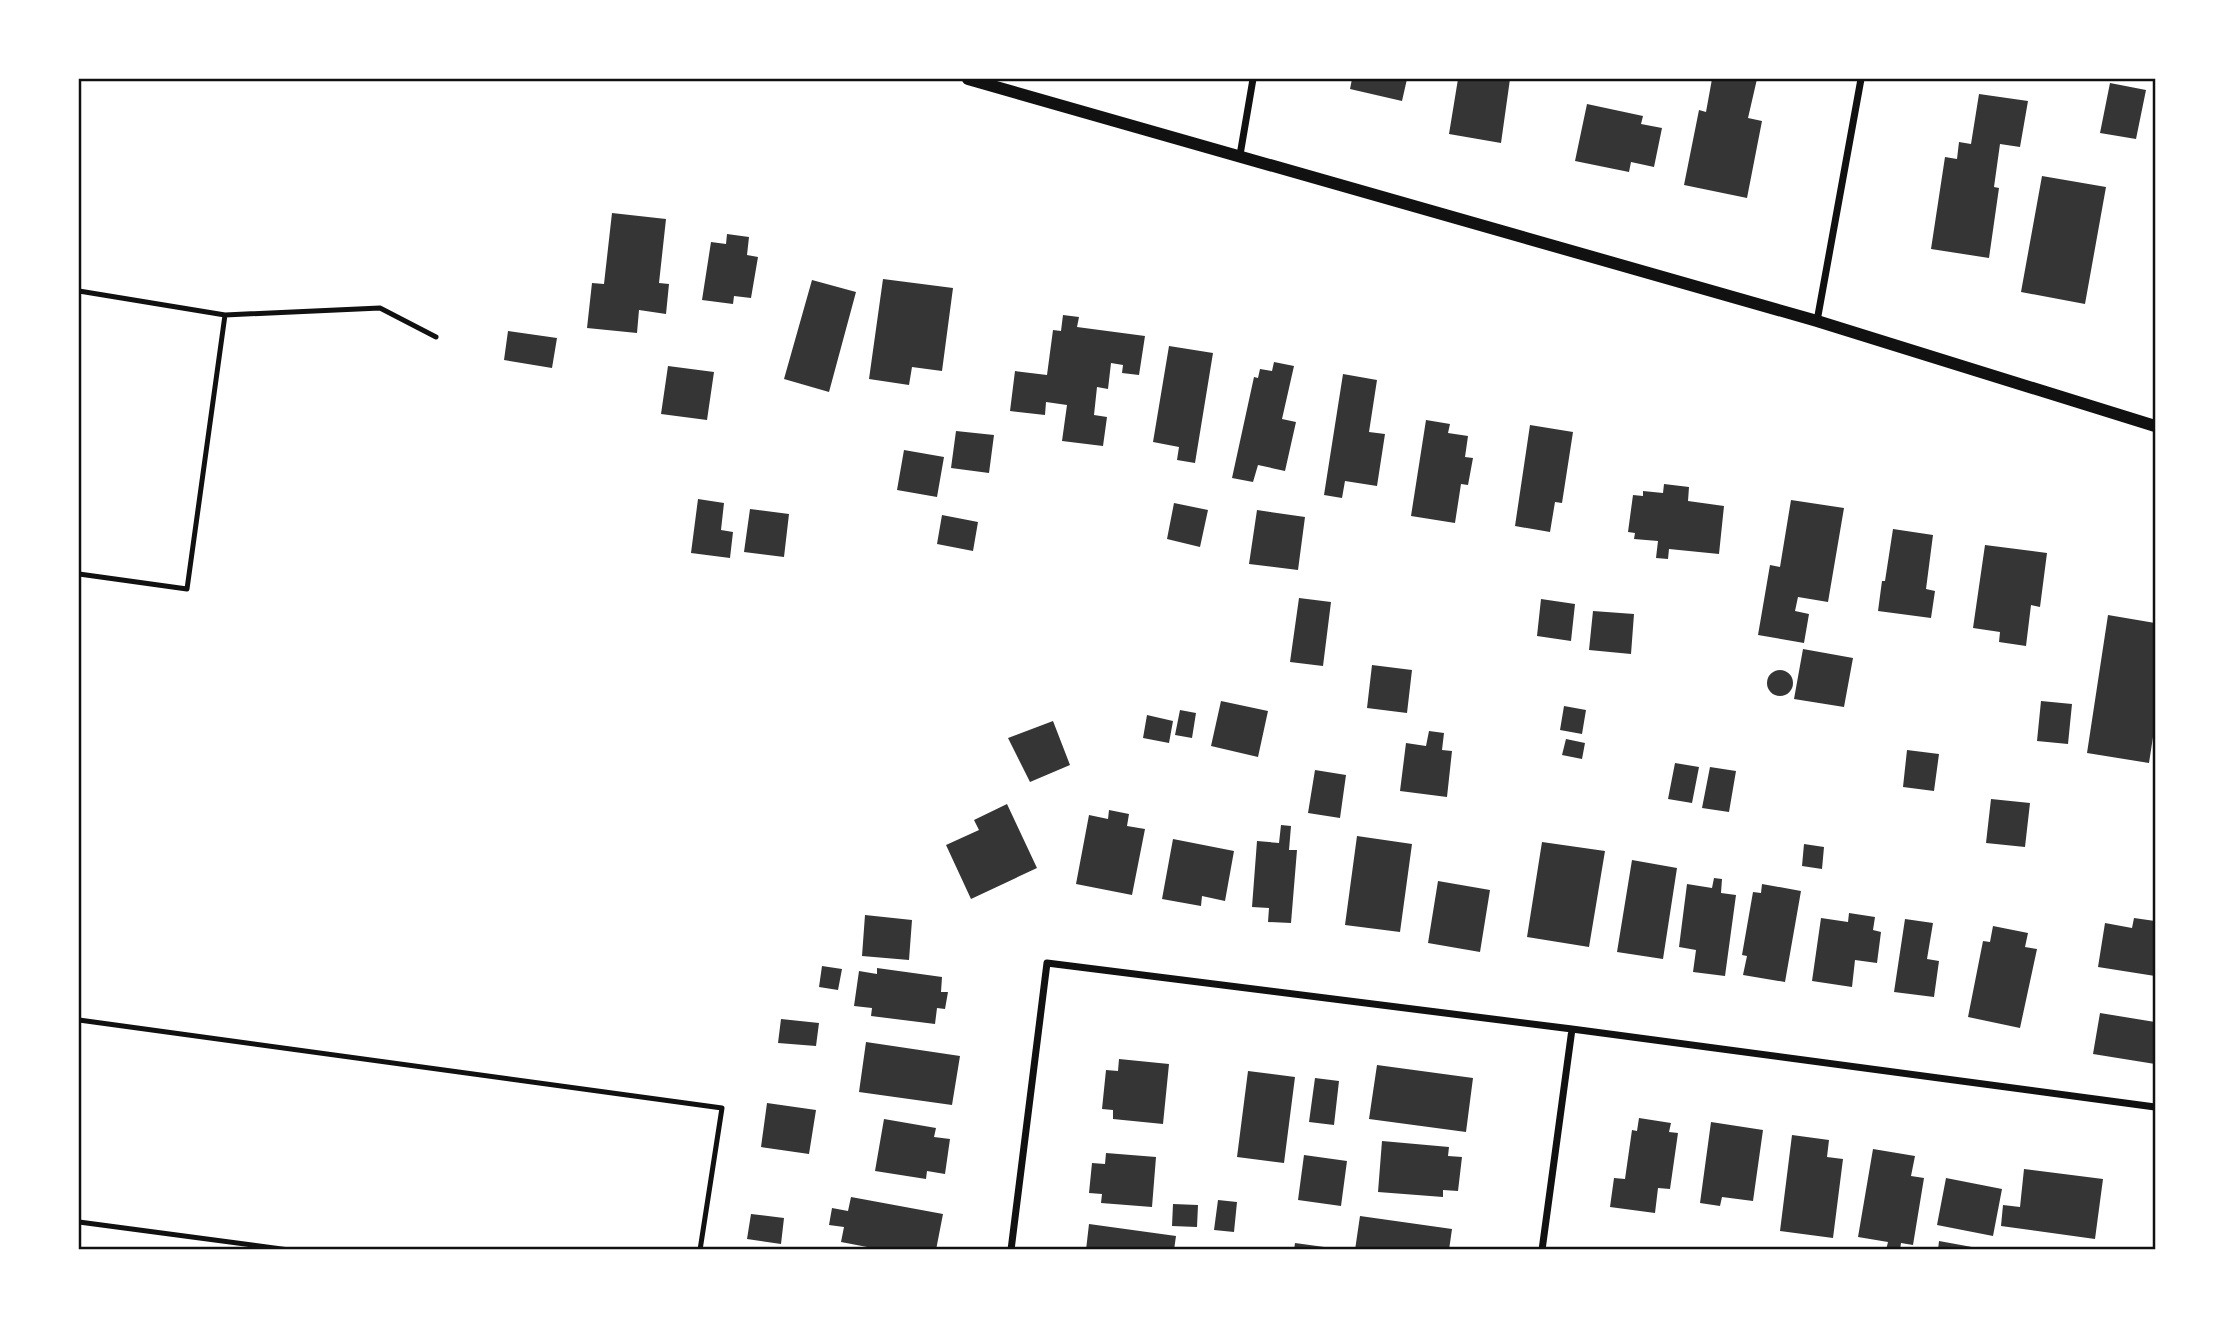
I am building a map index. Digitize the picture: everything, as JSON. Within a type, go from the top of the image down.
[{"type":"street","points":[[968,79],[1817,321],[2155,426]]},
{"type":"street","points":[[1240,155],[1253,79]]},
{"type":"street","points":[[1817,321],[1861,79]]},
{"type":"street","points":[[1011,1250],[1047,963],[2155,1107]]},
{"type":"street","points":[[1542,1250],[1572,1030]]},
{"type":"lane","points":[[79,291],[225,315],[380,308],[436,337]]},
{"type":"lane","points":[[79,574],[187,589],[225,315]]},
{"type":"lane","points":[[79,1020],[722,1108],[700,1250]]},
{"type":"lane","points":[[79,1222],[289,1250]]},
{"type":"building","points":[[1352,79],[1407,79],[1402,101],[1350,89]]},
{"type":"building","points":[[1458,79],[1510,79],[1501,143],[1449,134]]},
{"type":"building","points":[[1712,79],[1757,79],[1748,118],[1762,121],[1747,198],[1684,185],[1699,110],[1706,112]]},
{"type":"building","points":[[2110,83],[2146,90],[2136,139],[2100,133]]},
{"type":"building","points":[[1979,94],[2028,101],[2020,147],[2000,144],[1994,187],[1999,188],[1989,258],[1931,249],[1945,157],[1957,159],[1959,142],[1971,144]]},
{"type":"building","points":[[1587,104],[1643,116],[1641,124],[1662,128],[1654,167],[1631,162],[1629,172],[1575,161]]},
{"type":"building","points":[[2042,176],[2106,187],[2085,304],[2021,292]]},
{"type":"building","points":[[612,213],[666,219],[659,283],[669,284],[666,314],[639,310],[637,333],[587,328],[592,283],[604,284]]},
{"type":"building","points":[[727,234],[749,237],[747,255],[758,257],[751,298],[734,296],[733,304],[702,300],[711,242],[726,244]]},
{"type":"building","points":[[883,279],[953,288],[942,371],[912,367],[909,385],[869,379]]},
{"type":"building","points":[[812,280],[856,292],[829,392],[784,379]]},
{"type":"building","points":[[1063,315],[1079,317],[1077,327],[1145,336],[1139,375],[1122,373],[1123,365],[1111,363],[1108,389],[1097,387],[1094,415],[1107,417],[1103,446],[1062,441],[1067,405],[1046,402],[1045,415],[1010,411],[1015,371],[1047,375],[1053,330],[1061,331]]},
{"type":"building","points":[[508,331],[557,338],[552,368],[504,360]]},
{"type":"building","points":[[1169,346],[1213,353],[1195,463],[1177,460],[1179,447],[1153,442]]},
{"type":"building","points":[[1274,362],[1294,366],[1282,419],[1296,422],[1285,471],[1258,465],[1253,482],[1232,478],[1254,377],[1258,378],[1260,369],[1272,371]]},
{"type":"building","points":[[668,366],[714,372],[707,420],[661,414]]},
{"type":"building","points":[[1343,374],[1377,380],[1369,432],[1385,434],[1377,486],[1345,481],[1342,498],[1324,495]]},
{"type":"building","points":[[1426,420],[1450,424],[1448,433],[1468,436],[1465,457],[1473,458],[1468,485],[1461,484],[1455,523],[1411,516]]},
{"type":"building","points":[[1530,425],[1573,432],[1562,503],[1555,502],[1550,532],[1515,526]]},
{"type":"building","points":[[956,431],[994,435],[989,473],[951,468]]},
{"type":"building","points":[[904,450],[944,457],[937,497],[897,490]]},
{"type":"building","points":[[1664,484],[1689,487],[1688,501],[1724,506],[1719,554],[1669,549],[1668,559],[1656,558],[1658,541],[1634,539],[1635,533],[1628,532],[1633,495],[1643,496],[1643,491],[1663,493]]},
{"type":"building","points":[[698,499],[724,503],[721,530],[733,532],[730,558],[691,553]]},
{"type":"building","points":[[1791,500],[1844,508],[1828,602],[1798,597],[1795,611],[1809,614],[1804,643],[1758,635],[1770,565],[1780,567]]},
{"type":"building","points":[[1174,503],[1208,510],[1200,547],[1167,539]]},
{"type":"building","points":[[750,509],[789,514],[784,557],[744,552]]},
{"type":"building","points":[[1257,510],[1305,517],[1298,570],[1249,564]]},
{"type":"building","points":[[942,515],[978,522],[973,551],[937,544]]},
{"type":"building","points":[[1893,529],[1933,535],[1926,589],[1935,591],[1931,618],[1878,611]]},
{"type":"building","points":[[1985,545],[2047,553],[2040,607],[2031,605],[2026,646],[1999,642],[2000,632],[1973,628]]},
{"type":"building","points":[[1299,598],[1331,602],[1323,666],[1290,662]]},
{"type":"building","points":[[1541,599],[1575,604],[1571,641],[1537,636]]},
{"type":"building","points":[[1593,611],[1634,614],[1631,654],[1589,650]]},
{"type":"building","points":[[2108,615],[2155,623],[2155,724],[2149,763],[2087,753]]},
{"type":"building","points":[[1803,649],[1853,658],[1844,707],[1794,699]]},
{"type":"building","points":[[1372,665],[1412,670],[1407,713],[1367,708]]},
{"type":"building","points":[[1780,670],[1789,674],[1793,683],[1789,692],[1780,696],[1771,692],[1767,683],[1771,674]]},
{"type":"building","points":[[1221,701],[1268,711],[1258,757],[1211,746]]},
{"type":"building","points":[[2041,701],[2072,704],[2068,744],[2037,741]]},
{"type":"building","points":[[1564,706],[1586,710],[1582,734],[1560,730]]},
{"type":"building","points":[[1180,710],[1196,713],[1192,738],[1175,735]]},
{"type":"building","points":[[1147,715],[1173,721],[1169,743],[1143,738]]},
{"type":"building","points":[[1053,721],[1070,765],[1030,782],[1008,738]]},
{"type":"building","points":[[1429,731],[1444,733],[1442,750],[1452,751],[1447,797],[1400,791],[1406,743],[1426,746]]},
{"type":"building","points":[[1566,739],[1585,743],[1582,759],[1562,755]]},
{"type":"building","points":[[1907,750],[1939,754],[1934,791],[1903,787]]},
{"type":"building","points":[[1675,763],[1699,767],[1692,803],[1668,799]]},
{"type":"building","points":[[1710,767],[1736,771],[1729,812],[1702,808]]},
{"type":"building","points":[[1315,770],[1346,775],[1340,818],[1308,813]]},
{"type":"building","points":[[1991,799],[2030,803],[2025,847],[1986,843]]},
{"type":"building","points":[[1007,804],[1037,868],[971,899],[946,845],[979,830],[974,820]]},
{"type":"building","points":[[1109,810],[1129,814],[1127,826],[1145,829],[1132,895],[1076,884],[1089,815],[1108,819]]},
{"type":"building","points":[[1281,825],[1291,826],[1289,850],[1297,850],[1291,923],[1268,922],[1269,908],[1252,907],[1257,841],[1279,843]]},
{"type":"building","points":[[1357,836],[1412,844],[1400,932],[1345,925]]},
{"type":"building","points":[[1173,839],[1234,851],[1225,901],[1202,896],[1201,906],[1162,899]]},
{"type":"building","points":[[1542,842],[1605,851],[1589,947],[1527,937]]},
{"type":"building","points":[[1804,844],[1824,847],[1822,869],[1802,866]]},
{"type":"building","points":[[1632,860],[1677,868],[1663,959],[1617,952]]},
{"type":"building","points":[[1714,878],[1722,879],[1721,893],[1736,895],[1725,976],[1693,972],[1696,950],[1679,947],[1687,884],[1712,888]]},
{"type":"building","points":[[1438,881],[1490,890],[1480,952],[1428,943]]},
{"type":"building","points":[[1762,884],[1801,891],[1785,982],[1743,975],[1747,956],[1742,955],[1753,892],[1761,893]]},
{"type":"building","points":[[1849,913],[1875,917],[1873,930],[1881,932],[1877,963],[1855,960],[1852,987],[1812,981],[1821,918],[1848,922]]},
{"type":"building","points":[[865,915],[912,920],[909,960],[862,956]]},
{"type":"building","points":[[2134,918],[2155,921],[2155,976],[2098,967],[2105,923],[2132,928]]},
{"type":"building","points":[[1905,919],[1933,923],[1927,959],[1939,961],[1934,997],[1894,992]]},
{"type":"building","points":[[1993,926],[2028,933],[2025,947],[2037,949],[2020,1028],[1968,1017],[1983,941],[1990,942]]},
{"type":"building","points":[[822,966],[842,969],[838,990],[819,987]]},
{"type":"building","points":[[877,968],[942,977],[941,992],[948,992],[945,1009],[937,1008],[935,1024],[871,1016],[872,1008],[854,1006],[859,971],[877,974]]},
{"type":"building","points":[[2100,1013],[2155,1022],[2155,1064],[2093,1054]]},
{"type":"building","points":[[781,1019],[819,1023],[816,1046],[778,1043]]},
{"type":"building","points":[[866,1042],[960,1056],[952,1105],[859,1092]]},
{"type":"building","points":[[1119,1059],[1169,1064],[1163,1124],[1113,1119],[1113,1110],[1102,1109],[1106,1070],[1118,1071]]},
{"type":"building","points":[[1377,1065],[1473,1078],[1466,1132],[1369,1119]]},
{"type":"building","points":[[1248,1071],[1295,1077],[1284,1163],[1237,1157]]},
{"type":"building","points":[[1315,1078],[1339,1081],[1334,1125],[1309,1122]]},
{"type":"building","points":[[767,1103],[816,1110],[809,1154],[761,1147]]},
{"type":"building","points":[[1639,1118],[1671,1123],[1669,1132],[1678,1133],[1670,1189],[1658,1188],[1655,1213],[1610,1207],[1614,1178],[1625,1179],[1632,1130],[1637,1131]]},
{"type":"building","points":[[884,1119],[936,1128],[934,1137],[950,1139],[945,1174],[927,1171],[926,1179],[875,1171]]},
{"type":"building","points":[[1711,1122],[1763,1130],[1753,1201],[1722,1197],[1720,1206],[1700,1203]]},
{"type":"building","points":[[1792,1135],[1829,1140],[1827,1157],[1843,1159],[1833,1238],[1780,1231]]},
{"type":"building","points":[[1382,1141],[1449,1147],[1448,1156],[1462,1157],[1458,1191],[1443,1190],[1443,1197],[1378,1192]]},
{"type":"building","points":[[1873,1149],[1915,1156],[1911,1176],[1924,1178],[1913,1245],[1901,1243],[1900,1250],[1886,1250],[1888,1242],[1858,1237]]},
{"type":"building","points":[[1106,1153],[1156,1157],[1152,1207],[1101,1203],[1102,1194],[1089,1193],[1092,1163],[1105,1164]]},
{"type":"building","points":[[1304,1155],[1347,1161],[1341,1206],[1298,1200]]},
{"type":"building","points":[[2024,1169],[2103,1179],[2095,1239],[2001,1226],[2003,1205],[2020,1207]]},
{"type":"building","points":[[1946,1178],[2002,1189],[1993,1236],[1937,1225]]},
{"type":"building","points":[[851,1197],[943,1214],[936,1250],[883,1250],[841,1242],[844,1227],[829,1225],[832,1208],[848,1211]]},
{"type":"building","points":[[1218,1200],[1237,1202],[1234,1232],[1214,1230]]},
{"type":"building","points":[[1173,1204],[1198,1205],[1197,1227],[1172,1226]]},
{"type":"building","points":[[751,1214],[784,1218],[781,1244],[747,1239]]},
{"type":"building","points":[[1360,1216],[1452,1229],[1449,1250],[1355,1250]]},
{"type":"building","points":[[1089,1224],[1176,1236],[1174,1250],[1086,1250]]},
{"type":"building","points":[[1939,1241],[1983,1249],[1983,1250],[1938,1250]]},
{"type":"building","points":[[1295,1243],[1339,1249],[1339,1250],[1294,1250]]}]
